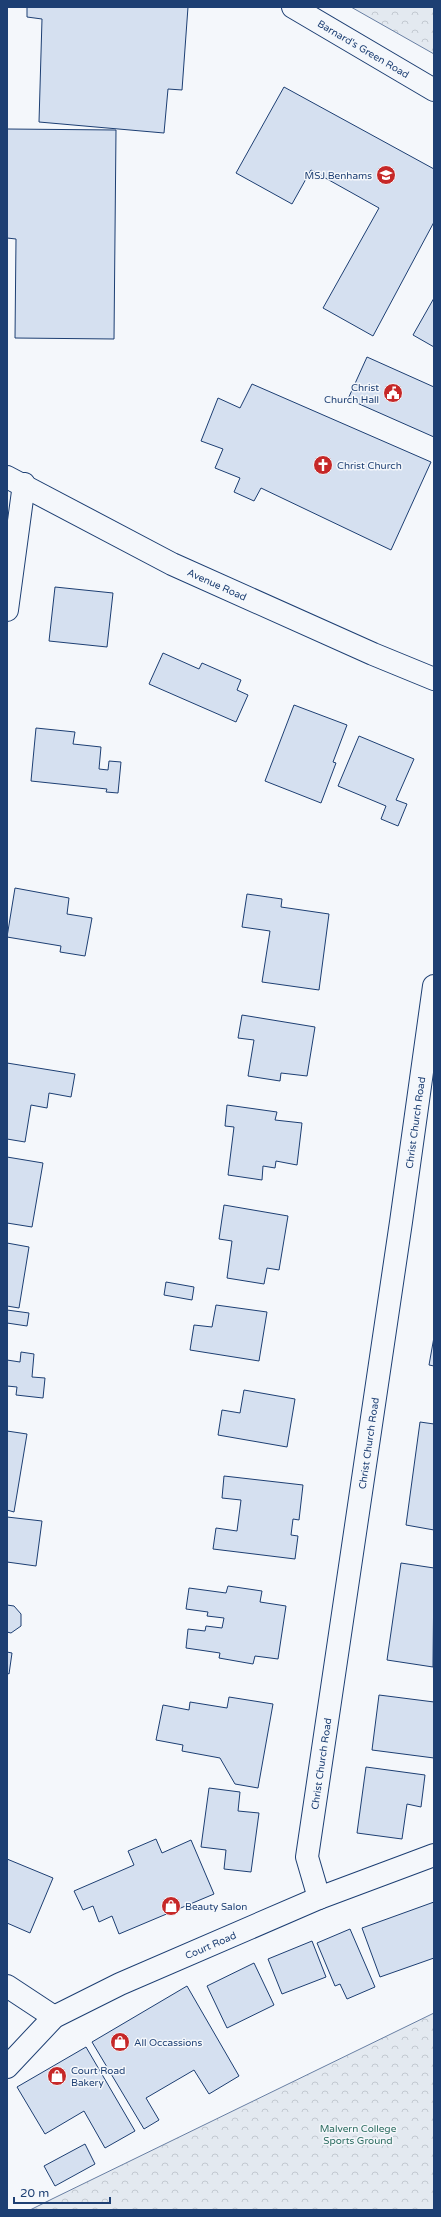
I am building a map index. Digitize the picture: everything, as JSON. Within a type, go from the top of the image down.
[{"type":"street","name":"Barnard's Green Road","points":[[293,7],[434,90]]},
{"type":"street","points":[[7,610],[15,481]]},
{"type":"street","name":"Avenue Road","points":[[15,481],[172,564],[373,654],[434,679]]},
{"type":"street","name":"Christ Church Road","points":[[319,1898],[307,1857],[400,1230],[434,986]]},
{"type":"street","name":"Court Road","points":[[7,2067],[54,2017],[120,1984],[319,1898],[434,1855]]},
{"type":"street","points":[[7,1986],[54,2017]]},
{"type":"green space","points":[[351,7],[434,7],[434,54]]},
{"type":"green space","name":"Malvern College Sports Ground","points":[[434,2013],[434,2210],[30,2210],[52,2199]]},
{"type":"building","points":[[27,7],[188,7],[182,90],[168,89],[164,133],[39,122],[42,19],[27,17]]},
{"type":"building","points":[[284,87],[434,169],[434,222],[373,336],[323,308],[379,208],[311,170],[292,204],[236,173]]},
{"type":"building","points":[[7,129],[116,130],[114,339],[15,338],[16,239],[7,238]]},
{"type":"building","points":[[434,298],[434,347],[413,335]]},
{"type":"building","name":"Christ Church Hall","points":[[367,357],[434,387],[434,437],[348,399]]},
{"type":"building","name":"Christ Church","points":[[252,384],[431,462],[391,550],[261,488],[254,501],[234,492],[240,478],[215,468],[223,449],[201,441],[218,398],[240,408]]},
{"type":"building","points":[[55,587],[113,593],[107,647],[49,641]]},
{"type":"building","points":[[163,653],[199,669],[202,663],[241,680],[237,690],[248,695],[236,722],[149,684]]},
{"type":"building","points":[[294,705],[347,725],[333,762],[336,763],[321,803],[265,781]]},
{"type":"building","points":[[36,728],[75,732],[73,744],[101,747],[99,769],[108,770],[109,761],[121,762],[118,793],[106,792],[107,789],[31,781]]},
{"type":"building","points":[[359,736],[414,759],[396,800],[407,804],[398,826],[381,819],[386,806],[338,786]]},
{"type":"building","points":[[15,888],[69,898],[67,914],[92,918],[85,956],[60,952],[61,946],[7,937]]},
{"type":"building","points":[[247,894],[282,899],[281,907],[329,914],[319,990],[262,982],[270,931],[242,927]]},
{"type":"building","points":[[242,1015],[315,1027],[307,1076],[281,1073],[280,1081],[248,1076],[254,1040],[238,1038]]},
{"type":"building","points":[[7,1063],[75,1074],[71,1097],[49,1093],[47,1108],[31,1105],[25,1142],[7,1139]]},
{"type":"building","points":[[227,1105],[277,1112],[275,1120],[302,1123],[297,1165],[276,1161],[275,1168],[263,1166],[262,1180],[228,1175],[234,1127],[225,1126]]},
{"type":"building","points":[[7,1157],[43,1163],[32,1227],[7,1223]]},
{"type":"building","points":[[224,1205],[288,1216],[279,1270],[267,1268],[264,1284],[227,1278],[232,1241],[219,1239]]},
{"type":"building","points":[[7,1243],[29,1247],[19,1308],[7,1306]]},
{"type":"building","points":[[166,1282],[194,1287],[192,1300],[164,1295]]},
{"type":"building","points":[[216,1305],[267,1312],[259,1361],[190,1350],[194,1325],[212,1327]]},
{"type":"building","points":[[7,1310],[29,1313],[27,1326],[7,1323]]},
{"type":"building","points":[[434,1337],[434,1366],[429,1365]]},
{"type":"building","points":[[21,1352],[34,1354],[32,1377],[45,1378],[43,1398],[16,1395],[17,1387],[7,1386],[7,1360],[20,1362]]},
{"type":"building","points":[[244,1390],[295,1399],[287,1447],[218,1435],[222,1410],[240,1413]]},
{"type":"building","points":[[420,1422],[434,1424],[434,1530],[406,1525]]},
{"type":"building","points":[[7,1431],[27,1434],[14,1512],[7,1510]]},
{"type":"building","points":[[224,1476],[303,1485],[299,1520],[293,1519],[291,1535],[298,1536],[295,1559],[213,1549],[216,1528],[237,1531],[241,1500],[222,1498]]},
{"type":"building","points":[[7,1517],[42,1521],[36,1566],[7,1562]]},
{"type":"building","points":[[401,1563],[434,1568],[433,1667],[387,1660]]},
{"type":"building","points":[[228,1586],[262,1591],[260,1602],[286,1606],[278,1659],[255,1656],[253,1664],[219,1658],[220,1653],[186,1648],[188,1629],[205,1631],[206,1626],[222,1628],[224,1618],[207,1616],[208,1612],[186,1609],[189,1588],[226,1593]]},
{"type":"building","points":[[7,1605],[14,1606],[21,1614],[21,1626],[11,1633],[7,1632]]},
{"type":"building","points":[[7,1652],[12,1653],[9,1674],[7,1673]]},
{"type":"building","points":[[379,1695],[434,1702],[434,1758],[372,1750]]},
{"type":"building","points":[[229,1697],[273,1704],[258,1788],[235,1784],[220,1758],[182,1751],[183,1745],[156,1740],[163,1705],[189,1710],[190,1702],[227,1708]]},
{"type":"building","points":[[366,1767],[425,1775],[421,1807],[407,1804],[402,1839],[357,1833]]},
{"type":"building","points":[[209,1788],[240,1792],[238,1811],[259,1813],[251,1872],[224,1869],[226,1850],[201,1847]]},
{"type":"building","points":[[156,1839],[162,1853],[191,1840],[214,1894],[119,1934],[112,1916],[99,1922],[93,1906],[83,1910],[74,1891],[134,1865],[128,1851]]},
{"type":"building","points":[[7,1859],[53,1878],[30,1933],[7,1923]]},
{"type":"building","points":[[434,1902],[434,1958],[380,1977],[362,1928]]},
{"type":"building","points":[[350,1929],[375,1987],[347,1999],[340,1984],[335,1986],[317,1943]]},
{"type":"building","points":[[312,1941],[326,1977],[282,1994],[268,1959]]},
{"type":"building","points":[[254,1963],[274,2005],[227,2028],[207,1986]]},
{"type":"building","points":[[187,1986],[239,2076],[209,2094],[194,2070],[146,2098],[159,2120],[144,2129],[92,2042]]},
{"type":"building","points":[[86,2047],[135,2131],[105,2148],[84,2111],[45,2134],[17,2087]]},
{"type":"building","points":[[85,2144],[95,2164],[55,2186],[44,2166]]},
{"type":"place","name":"MSJ Benhams","points":[[386,175]]},
{"type":"place","name":"Christ Church Hall","points":[[393,393]]},
{"type":"place","name":"Christ Church","points":[[323,465]]},
{"type":"place","name":"Beauty Salon","points":[[171,1906]]},
{"type":"place","name":"All Occassions","points":[[120,2042]]},
{"type":"place","name":"Court Road Bakery","points":[[57,2076]]}]
